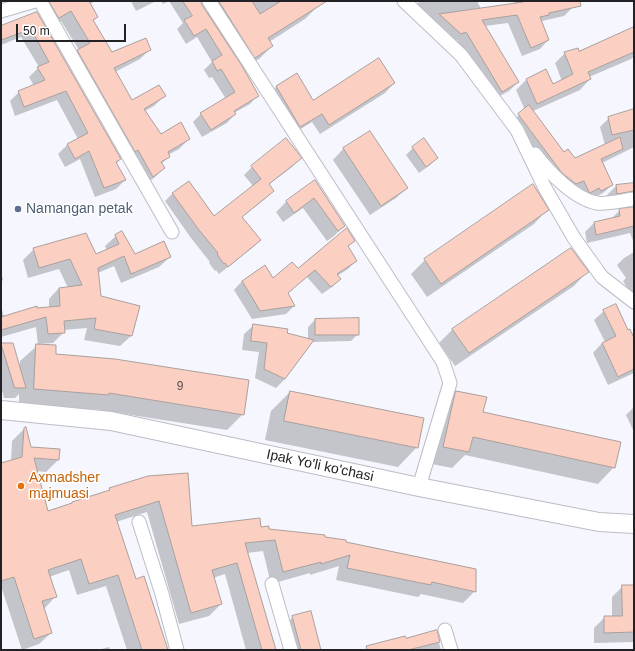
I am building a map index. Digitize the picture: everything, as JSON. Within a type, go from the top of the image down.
[{"type":"main road","name":"Ipak Yo'li ko'chasi","points":[[2,410],[111,421],[419,487],[599,522],[634,524]]},
{"type":"street","points":[[1,12],[35,1]]},
{"type":"street","points":[[40,1],[172,232]]},
{"type":"street","points":[[209,1],[443,362],[450,383],[419,487]]},
{"type":"street","points":[[404,1],[461,56],[544,166],[570,190],[586,200],[598,204],[634,199]]},
{"type":"street","points":[[517,130],[546,188],[574,238],[602,277],[634,302]]},
{"type":"street","points":[[139,522],[162,594],[177,650]]},
{"type":"street","points":[[272,584],[291,650]]},
{"type":"street","points":[[445,630],[451,650]]},
{"type":"building","points":[[49,1],[89,1],[98,17],[93,20],[112,52],[146,38],[151,50],[114,68],[132,100],[159,85],[166,96],[144,109],[161,134],[181,122],[190,139],[168,152],[170,157],[161,162],[165,168],[153,177],[138,150],[135,152],[77,50],[90,43],[71,11],[59,18]]},
{"type":"building","points":[[183,1],[201,1],[202,5],[242,66],[259,96],[234,111],[236,114],[211,130],[200,113],[235,92],[221,69],[217,71],[212,61],[222,55],[206,29],[194,36],[184,20],[192,16]]},
{"type":"building","points":[[219,1],[252,1],[260,14],[281,1],[327,1],[268,38],[273,46],[255,58]]},
{"type":"building","points":[[523,1],[580,1],[581,6],[549,13],[549,15],[540,17],[549,40],[531,48],[517,15],[482,20],[519,82],[502,92],[466,32],[461,34],[439,14]]},
{"type":"building","points":[[37,12],[121,159],[116,162],[126,180],[104,188],[89,151],[75,159],[67,144],[88,133],[66,91],[24,107],[18,91],[45,80],[37,67],[49,62],[31,29],[1,40],[1,26]]},
{"type":"building","points":[[634,27],[634,52],[588,72],[591,79],[537,104],[526,79],[546,69],[553,84],[573,74],[564,52],[578,48],[579,51]]},
{"type":"building","points":[[379,58],[395,83],[329,125],[322,114],[300,127],[276,86],[297,73],[313,100]]},
{"type":"building","points":[[529,105],[564,152],[568,149],[575,158],[620,137],[623,149],[601,159],[613,185],[601,191],[599,188],[590,193],[584,181],[576,184],[562,173],[518,114]]},
{"type":"building","points":[[634,109],[634,130],[612,135],[608,117]]},
{"type":"building","points":[[370,131],[408,188],[381,206],[343,148]]},
{"type":"building","points":[[286,138],[302,158],[269,184],[274,191],[242,217],[261,240],[228,267],[225,263],[224,264],[217,254],[218,253],[172,193],[189,181],[214,216],[261,179],[251,166]]},
{"type":"building","points":[[424,138],[438,158],[426,167],[412,147]]},
{"type":"building","points":[[315,180],[345,226],[338,231],[314,198],[294,213],[286,201]]},
{"type":"building","points":[[634,183],[634,191],[617,194],[616,185]]},
{"type":"building","points":[[533,184],[549,210],[441,284],[424,259]]},
{"type":"building","points":[[634,207],[634,226],[596,235],[594,222],[620,216],[619,209]]},
{"type":"building","points":[[347,228],[355,241],[348,246],[357,261],[337,274],[341,279],[331,287],[315,270],[288,293],[295,306],[260,311],[242,281],[265,265],[273,278],[292,262],[298,268]]},
{"type":"building","points":[[122,231],[135,254],[164,241],[171,257],[131,274],[124,256],[98,268],[101,296],[140,306],[132,336],[94,329],[96,318],[64,321],[65,333],[48,334],[46,317],[1,330],[1,317],[37,306],[37,308],[60,306],[59,288],[82,285],[70,259],[39,268],[33,248],[86,233],[96,254],[119,244],[115,235]]},
{"type":"building","points":[[571,248],[589,272],[469,353],[452,329]]},
{"type":"building","points":[[616,304],[628,330],[630,329],[634,338],[634,369],[618,377],[602,343],[616,336],[603,310]]},
{"type":"building","points":[[359,318],[359,335],[315,335],[315,319]]},
{"type":"building","points":[[253,324],[288,329],[287,333],[314,340],[285,379],[264,369],[267,343],[251,341]]},
{"type":"building","points":[[1,343],[13,343],[26,388],[15,388]]},
{"type":"building","points":[[36,344],[56,345],[56,354],[115,359],[249,380],[244,415],[109,393],[109,395],[34,389]]},
{"type":"building","points":[[290,391],[424,418],[418,448],[284,421]]},
{"type":"building","points":[[456,391],[487,397],[483,412],[621,442],[615,468],[473,437],[469,452],[443,447]]},
{"type":"building","points":[[26,427],[31,447],[60,449],[59,460],[34,458],[48,511],[110,490],[109,488],[148,476],[188,473],[192,526],[260,518],[261,527],[269,526],[269,529],[325,535],[325,537],[346,540],[346,542],[476,569],[476,592],[432,582],[431,585],[347,568],[350,555],[321,564],[321,562],[283,572],[275,540],[245,543],[276,650],[262,650],[237,563],[212,570],[222,604],[191,613],[159,501],[115,515],[136,579],[144,576],[168,650],[142,650],[118,575],[89,584],[81,559],[48,570],[57,597],[42,601],[52,633],[34,639],[14,577],[1,581],[1,463],[22,457],[24,428]]},
{"type":"building","points":[[622,585],[634,585],[634,632],[604,633],[604,616],[622,616]]},
{"type":"building","points":[[311,611],[321,650],[301,650],[292,616]]},
{"type":"building","points":[[437,630],[440,642],[408,650],[367,650],[366,646]]},
{"type":"place","name":"Namangan petak","points":[[18,209]]},
{"type":"place","name":"Axmadsher majmuasi","points":[[21,486]]}]
